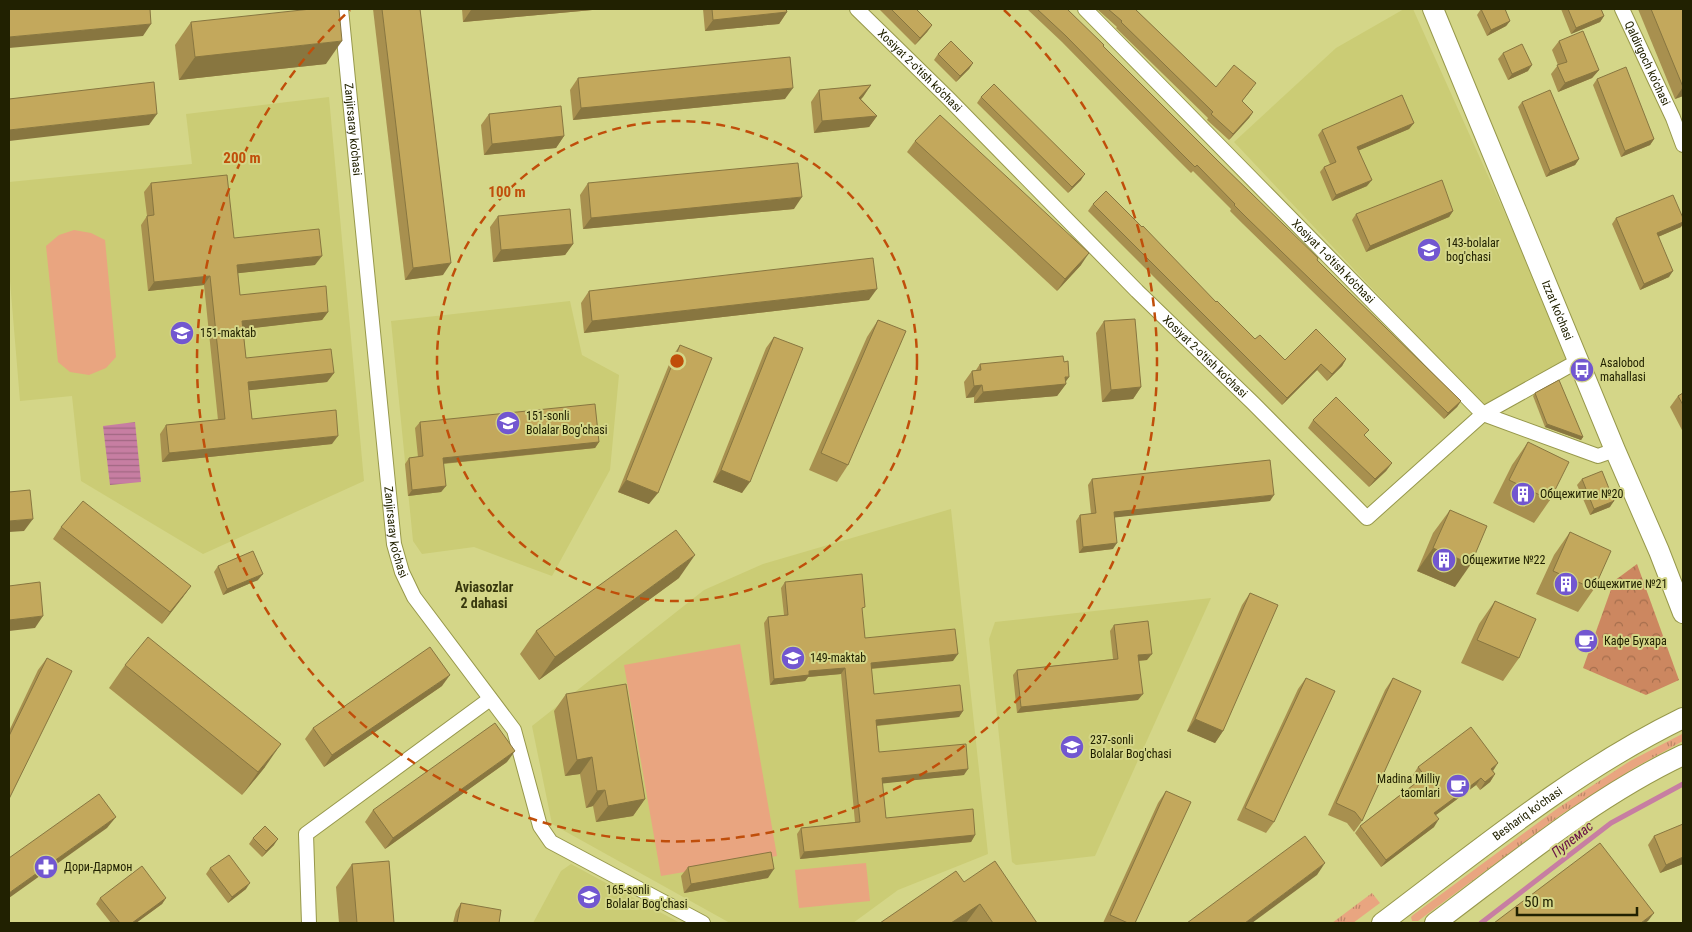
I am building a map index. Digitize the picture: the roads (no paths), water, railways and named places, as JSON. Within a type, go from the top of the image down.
[{"type":"main road","name":"Izzat ko'chasi","points":[[1433,9],[1615,450],[1659,551],[1683,613]]},
{"type":"main road","name":"Beshariq ko'chasi","points":[[1382,923],[1577,779],[1624,749],[1683,718]]},
{"type":"main road","points":[[1436,923],[1555,833],[1593,807],[1683,755]]},
{"type":"street","name":"Zanjirsaray ko'chasi","points":[[341,9],[394,544],[402,572],[414,597],[514,730],[540,826],[551,842],[703,923]]},
{"type":"street","name":"Xosiyat 2-o'tish ko'chasi","points":[[857,9],[948,98],[1137,291],[1253,403],[1367,518],[1483,414],[1578,361]]},
{"type":"street","name":"Xosiyat 1-o'tish ko'chasi","points":[[1085,9],[1483,414],[1598,456],[1615,450]]},
{"type":"street","name":"Qaldirgoch ko'chasi","points":[[1622,9],[1673,118],[1683,145]]},
{"type":"street","points":[[309,923],[306,834],[490,699]]},
{"type":"waterway","name":"Пулемас","points":[[1481,923],[1611,823],[1683,784]]},
{"type":"place","name":"143-bolalar bog'chasi","points":[[1429,250]]},
{"type":"place","name":"151-maktab","points":[[182,333]]},
{"type":"place","name":"Asalobod mahallasi","points":[[1582,370]]},
{"type":"place","name":"151-sonli Bolalar Bog'chasi","points":[[508,423]]},
{"type":"place","name":"Общежитие №20","points":[[1523,494]]},
{"type":"place","name":"Общежитие №22","points":[[1444,560]]},
{"type":"place","name":"Общежитие №21","points":[[1566,584]]},
{"type":"place","name":"Кафе Бухара","points":[[1586,641]]},
{"type":"place","name":"149-maktab","points":[[793,658]]},
{"type":"place","name":"237-sonli Bolalar Bog'chasi","points":[[1072,747]]},
{"type":"place","name":"Madina Milliy taomlari","points":[[1458,786]]},
{"type":"place","name":"Дори-Дармон","points":[[46,867]]},
{"type":"place","name":"165-sonli Bolalar Bog'chasi","points":[[589,897]]},
{"type":"district","name":"Aviasozlar 2 dahasi","points":[[484,596]]}]
